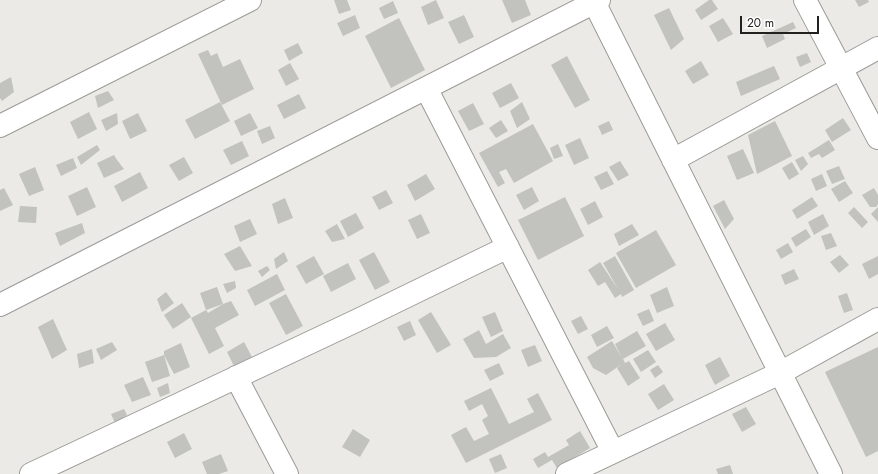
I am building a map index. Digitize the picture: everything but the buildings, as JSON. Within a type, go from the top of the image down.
[{"type":"street","points":[[0,126],[250,0]]},
{"type":"street","points":[[805,0],[878,138]]},
{"type":"street","points":[[0,305],[595,1],[831,474]]},
{"type":"street","points":[[673,160],[840,67],[878,48]]},
{"type":"street","points":[[426,88],[613,452]]},
{"type":"street","points":[[31,474],[236,378],[508,247]]},
{"type":"street","points":[[572,473],[780,373],[878,318]]},
{"type":"street","points":[[236,378],[287,474]]}]
